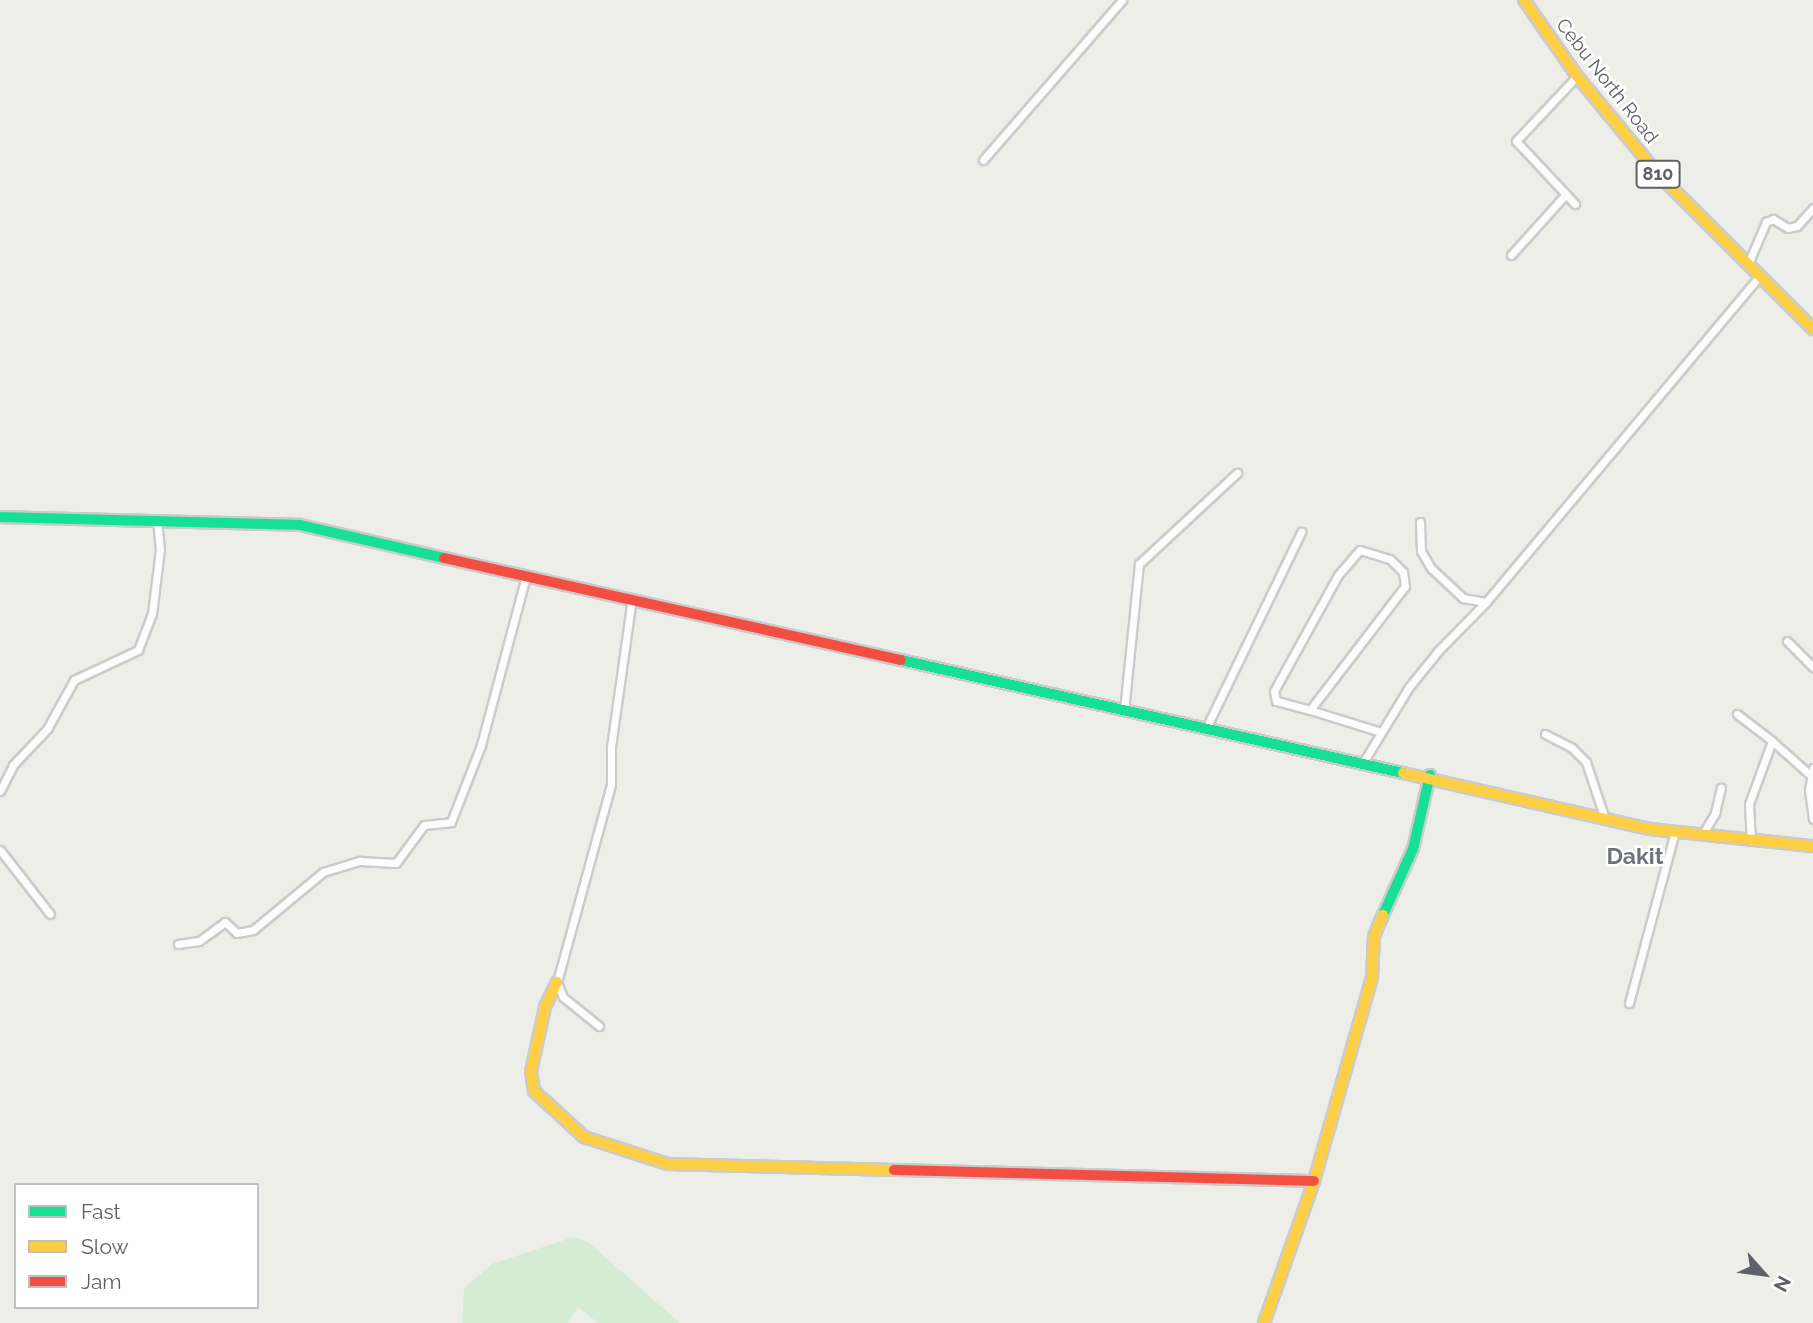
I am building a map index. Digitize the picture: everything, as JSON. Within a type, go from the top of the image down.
[{"type":"main road","name":"Cebu North Road","points":[[1524,0],[1577,76],[1657,173],[1813,329]]},
{"type":"main road","points":[[0,517],[300,525],[1124,711],[1207,726],[1430,775],[1605,819],[1702,835],[1813,846]]},
{"type":"main road","points":[[1264,1323],[1314,1181],[1372,978],[1374,936],[1413,849],[1430,775]]},
{"type":"main road","points":[[557,982],[545,1007],[532,1084],[542,1100],[584,1137],[604,1147],[668,1164],[1314,1181]]},
{"type":"street","points":[[984,160],[1122,0]]},
{"type":"street","points":[[1575,204],[1516,141],[1577,76]]},
{"type":"street","points":[[1511,255],[1566,194]]},
{"type":"street","points":[[1748,264],[1766,222],[1797,226],[1813,208]]},
{"type":"street","points":[[1364,761],[1438,651],[1486,602],[1760,276]]},
{"type":"street","points":[[1124,711],[1139,564],[1237,473]]},
{"type":"street","points":[[0,791],[13,765],[47,729],[74,680],[138,650],[152,614],[160,549],[157,522]]},
{"type":"street","points":[[1420,522],[1422,551],[1431,568],[1463,598],[1486,602]]},
{"type":"street","points":[[1207,726],[1301,532]]},
{"type":"street","points":[[1310,710],[1405,586],[1404,572],[1378,553],[1360,550],[1353,555],[1274,691],[1276,701],[1381,732]]},
{"type":"street","points":[[178,944],[199,941],[225,922],[237,933],[253,930],[323,872],[360,861],[396,863],[424,825],[450,822],[481,745],[526,576]]},
{"type":"street","points":[[599,1026],[563,997],[557,982],[611,785],[611,747],[632,598]]},
{"type":"street","points":[[1787,641],[1813,667]]},
{"type":"street","points":[[1737,714],[1811,771],[1813,819]]},
{"type":"street","points":[[1545,734],[1572,748],[1586,762],[1605,819]]},
{"type":"street","points":[[1751,841],[1749,804],[1772,741]]},
{"type":"street","points":[[1702,835],[1715,813],[1721,788]]},
{"type":"street","points":[[1629,1003],[1675,831]]},
{"type":"street","points":[[0,850],[50,914]]},
{"type":"green space","points":[[573,1237],[588,1242],[680,1323],[598,1323],[578,1307],[568,1323],[462,1323],[464,1288],[492,1264]]},
{"type":"traffic: fast","points":[[0,517],[300,525],[444,558]]},
{"type":"traffic: fast","points":[[901,660],[1403,773]]},
{"type":"traffic: fast","points":[[1383,915],[1413,849],[1430,775]]},
{"type":"traffic: slow","points":[[1524,0],[1577,76],[1657,173],[1813,329]]},
{"type":"traffic: slow","points":[[1403,773],[1650,829],[1813,846]]},
{"type":"traffic: slow","points":[[1264,1323],[1314,1181],[1372,978],[1374,936],[1383,915]]},
{"type":"traffic: slow","points":[[557,982],[545,1007],[531,1072],[534,1091],[584,1137],[668,1164],[894,1170]]},
{"type":"traffic: jam","points":[[444,558],[901,660]]},
{"type":"traffic: jam","points":[[894,1170],[1314,1181]]},
{"type":"district","name":"Dakit","points":[[1635,856]]}]
